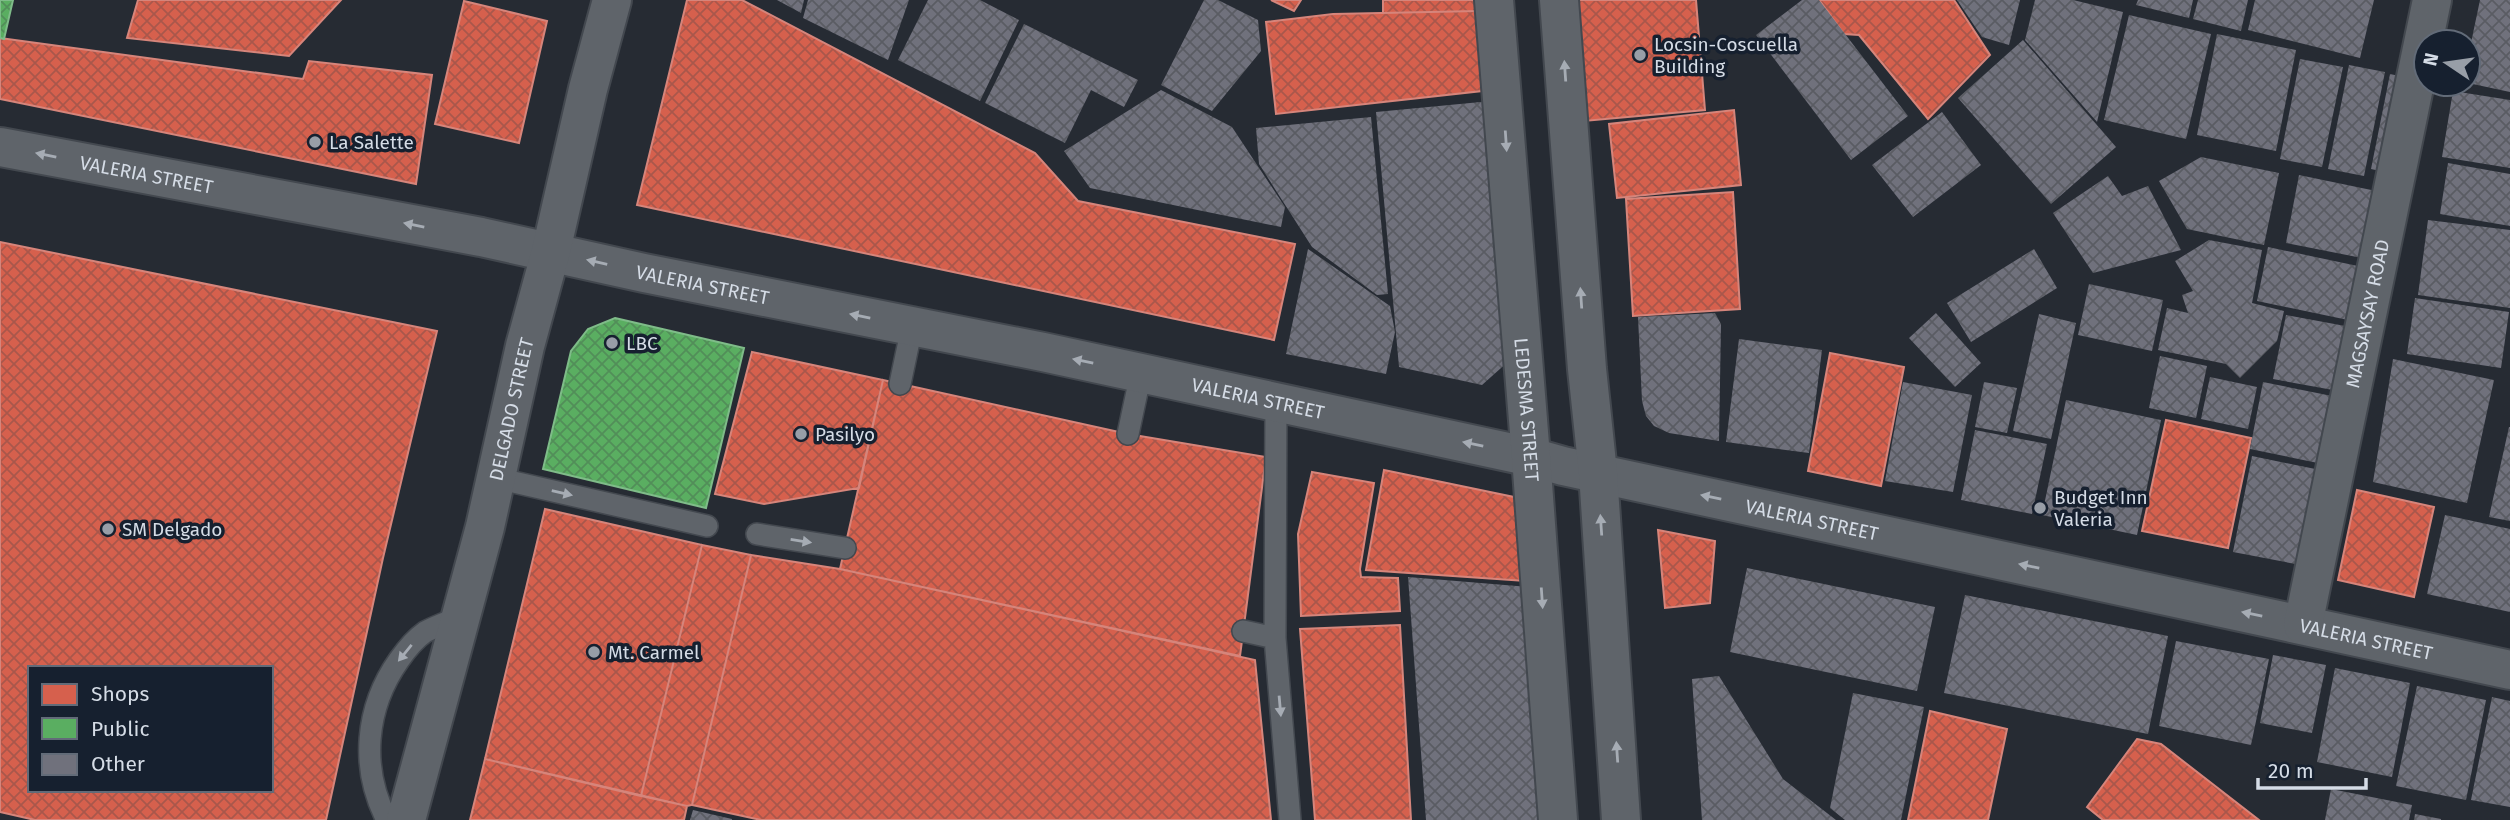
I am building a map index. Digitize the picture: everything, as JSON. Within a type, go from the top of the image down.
[{"type":"street","name":"DELGADO STREET","points":[[406,820],[496,478],[587,89],[612,0]]},
{"type":"street","name":"LEDESMA STREET","points":[[1494,0],[1558,820]]},
{"type":"street","points":[[1559,0],[1587,369],[1598,473],[1621,820]]},
{"type":"street","name":"MAGSAYSAY ROAD","points":[[2303,625],[2432,0]]},
{"type":"street","name":"VALERIA STREET","points":[[0,147],[551,251],[644,273],[1276,401],[2510,670]]},
{"type":"lane","points":[[900,384],[912,327]]},
{"type":"lane","points":[[1128,434],[1141,373]]},
{"type":"lane","points":[[1276,401],[1275,638],[1290,820]]},
{"type":"lane","points":[[496,478],[707,526]]},
{"type":"lane","points":[[757,534],[845,548]]},
{"type":"lane","points":[[387,820],[379,805],[372,779],[369,751],[371,724],[378,698],[389,673],[409,647],[424,633],[460,616]]},
{"type":"lane","points":[[1243,631],[1275,638]]},
{"type":"building: Shops","points":[[138,0],[341,0],[289,56],[127,38]]},
{"type":"building: Shops","points":[[687,0],[742,0],[1035,153],[1078,201],[1295,244],[1274,340],[637,205]]},
{"type":"building: Shops","points":[[1271,0],[1301,0],[1294,11]]},
{"type":"building: Shops","points":[[1383,0],[1476,0],[1477,11],[1383,13]]},
{"type":"building: Shops","name":"Locsin-Coscuella Building","points":[[1576,0],[1696,0],[1705,110],[1584,121]]},
{"type":"building: Shops","points":[[1819,0],[1954,0],[1990,55],[1928,119],[1859,35],[1844,34]]},
{"type":"building: Shops","points":[[464,1],[547,21],[519,143],[435,124]]},
{"type":"building: Shops","points":[[1477,11],[1482,91],[1276,114],[1266,22],[1333,14]]},
{"type":"building: Shops","name":"La Salette","points":[[0,38],[303,79],[309,61],[432,75],[416,184],[0,99]]},
{"type":"building: Shops","points":[[1734,110],[1741,185],[1617,198],[1609,124]]},
{"type":"building: Shops","points":[[1733,192],[1740,309],[1633,316],[1626,199]]},
{"type":"building: Shops","points":[[0,242],[437,331],[383,558],[326,820],[35,820],[0,812]]},
{"type":"building: Shops","name":"Pasilyo","points":[[752,352],[883,380],[859,488],[764,504],[715,494]]},
{"type":"building: Shops","points":[[1830,353],[1904,367],[1881,486],[1808,471]]},
{"type":"building: Shops","points":[[883,380],[1128,434],[1266,457],[1240,656],[840,569]]},
{"type":"building: Shops","points":[[2166,420],[2251,438],[2228,548],[2142,531]]},
{"type":"building: Shops","points":[[1384,470],[1514,497],[1521,502],[1527,581],[1366,570]]},
{"type":"building: Shops","points":[[1312,472],[1374,483],[1361,577],[1398,578],[1400,611],[1301,616],[1298,534]]},
{"type":"building: Shops","points":[[2357,490],[2434,507],[2414,597],[2338,580]]},
{"type":"building: Shops","name":"Mt. Carmel","points":[[545,509],[702,545],[641,796],[485,759]]},
{"type":"building: Shops","points":[[1658,530],[1715,541],[1710,603],[1665,608]]},
{"type":"building: Shops","points":[[702,545],[751,555],[692,805],[687,806],[641,796]]},
{"type":"building: Shops","points":[[751,555],[840,569],[1255,660],[1271,820],[761,820],[692,805]]},
{"type":"building: Shops","points":[[1400,625],[1411,820],[1315,820],[1300,629]]},
{"type":"building: Shops","points":[[1930,711],[2007,729],[1988,820],[1908,820]]},
{"type":"building: Shops","points":[[2137,739],[2161,744],[2259,820],[2103,820],[2087,807]]},
{"type":"building: Shops","points":[[485,759],[687,806],[684,820],[470,820]]},
{"type":"building: Public","points":[[0,0],[13,0],[4,39],[0,38]]},
{"type":"building: Public","points":[[615,318],[744,348],[706,508],[543,469],[571,351],[588,329]]},
{"type":"building: Other","points":[[777,0],[804,0],[801,13]]},
{"type":"building: Other","points":[[808,0],[909,0],[888,60],[803,18]]},
{"type":"building: Other","points":[[928,0],[980,0],[1019,20],[980,101],[898,60]]},
{"type":"building: Other","points":[[1204,0],[1218,0],[1258,20],[1261,51],[1212,111],[1161,85]]},
{"type":"building: Other","points":[[1802,0],[1819,0],[1908,116],[1851,160],[1756,35]]},
{"type":"building: Other","points":[[1957,0],[2020,0],[2009,45],[1982,37]]},
{"type":"building: Other","points":[[2035,0],[2073,0],[2123,12],[2097,122],[2025,40]]},
{"type":"building: Other","points":[[2138,0],[2193,0],[2189,18],[2136,5]]},
{"type":"building: Other","points":[[2198,0],[2248,0],[2241,31],[2193,19]]},
{"type":"building: Other","points":[[2255,0],[2374,0],[2360,58],[2248,30]]},
{"type":"building: Other","points":[[2480,0],[2510,0],[2510,92],[2482,86],[2482,28],[2474,28]]},
{"type":"building: Other","points":[[2129,15],[2211,34],[2186,139],[2104,120]]},
{"type":"building: Other","points":[[1024,24],[1138,80],[1124,107],[1091,90],[1065,143],[985,103]]},
{"type":"building: Other","points":[[2217,34],[2296,50],[2276,151],[2197,135]]},
{"type":"building: Other","points":[[2023,40],[2116,147],[2051,204],[1958,98]]},
{"type":"building: Other","points":[[2300,59],[2343,67],[2322,167],[2280,159]]},
{"type":"building: Other","points":[[2349,65],[2385,72],[2364,176],[2328,169]]},
{"type":"building: Other","points":[[2390,74],[2404,77],[2385,172],[2371,169]]},
{"type":"building: Other","points":[[1161,90],[1232,127],[1285,207],[1281,227],[1090,188],[1064,151]]},
{"type":"building: Other","points":[[2482,96],[2510,100],[2510,168],[2442,157],[2452,98],[2482,98]]},
{"type":"building: Other","points":[[1491,101],[1510,360],[1482,385],[1399,367],[1376,112]]},
{"type":"building: Other","points":[[1942,112],[1981,165],[1913,217],[1872,165]]},
{"type":"building: Other","points":[[1371,117],[1388,294],[1377,295],[1312,247],[1259,164],[1256,128]]},
{"type":"building: Other","points":[[2201,157],[2279,173],[2264,245],[2187,229],[2159,181]]},
{"type":"building: Other","points":[[2448,163],[2510,174],[2510,226],[2440,214]]},
{"type":"building: Other","points":[[2299,175],[2381,192],[2367,259],[2286,243]]},
{"type":"building: Other","points":[[2108,176],[2122,196],[2148,186],[2181,250],[2093,273],[2053,213]]},
{"type":"building: Other","points":[[2428,220],[2510,230],[2510,308],[2418,295]]},
{"type":"building: Other","points":[[2209,240],[2262,250],[2252,303],[2284,311],[2277,341],[2240,378],[2226,364],[2158,350],[2167,308],[2188,313],[2182,295],[2193,291],[2175,261]]},
{"type":"building: Other","points":[[2268,247],[2358,266],[2348,320],[2257,301]]},
{"type":"building: Other","points":[[1308,249],[1390,306],[1395,332],[1386,374],[1286,354]]},
{"type":"building: Other","points":[[2034,249],[2057,288],[1971,342],[1947,303]]},
{"type":"building: Other","points":[[2089,284],[2163,300],[2152,351],[2078,335]]},
{"type":"building: Other","points":[[2415,298],[2509,312],[2501,368],[2407,354]]},
{"type":"building: Other","points":[[1715,313],[1721,324],[1719,441],[1669,433],[1654,426],[1646,416],[1642,401],[1638,317]]},
{"type":"building: Other","points":[[1936,313],[1981,363],[1955,387],[1909,338]]},
{"type":"building: Other","points":[[2039,314],[2076,323],[2051,439],[2013,431]]},
{"type":"building: Other","points":[[2286,315],[2356,328],[2344,392],[2273,379]]},
{"type":"building: Other","points":[[1739,339],[1822,350],[1809,453],[1726,442]]},
{"type":"building: Other","points":[[2160,356],[2207,366],[2196,418],[2149,408]]},
{"type":"building: Other","points":[[2393,359],[2494,380],[2467,503],[2373,482]]},
{"type":"building: Other","points":[[2210,377],[2257,387],[2248,429],[2201,419]]},
{"type":"building: Other","points":[[1903,382],[1972,395],[1953,492],[1885,481]]},
{"type":"building: Other","points":[[1984,382],[2017,388],[2007,433],[1975,427]]},
{"type":"building: Other","points":[[2263,382],[2332,396],[2318,463],[2250,449]]},
{"type":"building: Other","points":[[2066,400],[2161,420],[2137,535],[2042,515]]},
{"type":"building: Other","points":[[2510,427],[2510,521],[2489,517]]},
{"type":"building: Other","points":[[1975,430],[2047,444],[2032,514],[1961,500]]},
{"type":"building: Other","points":[[2252,456],[2330,472],[2311,567],[2233,552]]},
{"type":"building: Other","points":[[2445,515],[2510,529],[2510,612],[2427,594]]},
{"type":"building: Other","points":[[1747,568],[1935,607],[1917,691],[1730,652]]},
{"type":"building: Other","points":[[1408,577],[1528,587],[1543,820],[1426,820]]},
{"type":"building: Other","points":[[1965,595],[2168,636],[2148,734],[1944,693]]},
{"type":"building: Other","points":[[2176,641],[2269,659],[2251,745],[2159,726]]},
{"type":"building: Other","points":[[2273,655],[2326,665],[2312,733],[2260,723]]},
{"type":"building: Other","points":[[2335,668],[2410,683],[2392,777],[2317,762]]},
{"type":"building: Other","points":[[1719,676],[1783,779],[1836,820],[1702,820],[1692,679]]},
{"type":"building: Other","points":[[2417,686],[2486,700],[2466,800],[2396,786]]},
{"type":"building: Other","points":[[1853,693],[1924,707],[1901,820],[1845,820],[1830,808]]},
{"type":"building: Other","points":[[2492,697],[2510,701],[2510,807],[2471,800]]},
{"type":"building: Other","points":[[2331,789],[2412,805],[2409,820],[2325,820]]},
{"type":"building: Other","points":[[693,810],[732,819],[732,820],[690,820]]},
{"type":"building: Other","points":[[2415,814],[2441,819],[2441,820],[2414,820]]},
{"type":"place","name":"Locsin-Coscuella Building","points":[[1640,55]]},
{"type":"place","name":"La Salette","points":[[315,142]]},
{"type":"place","name":"LBC","points":[[612,343]]},
{"type":"place","name":"Pasilyo","points":[[801,434]]},
{"type":"place","name":"Budget Inn Valeria","points":[[2040,508]]},
{"type":"place","name":"SM Delgado","points":[[108,529]]},
{"type":"place","name":"Mt. Carmel","points":[[594,652]]}]
